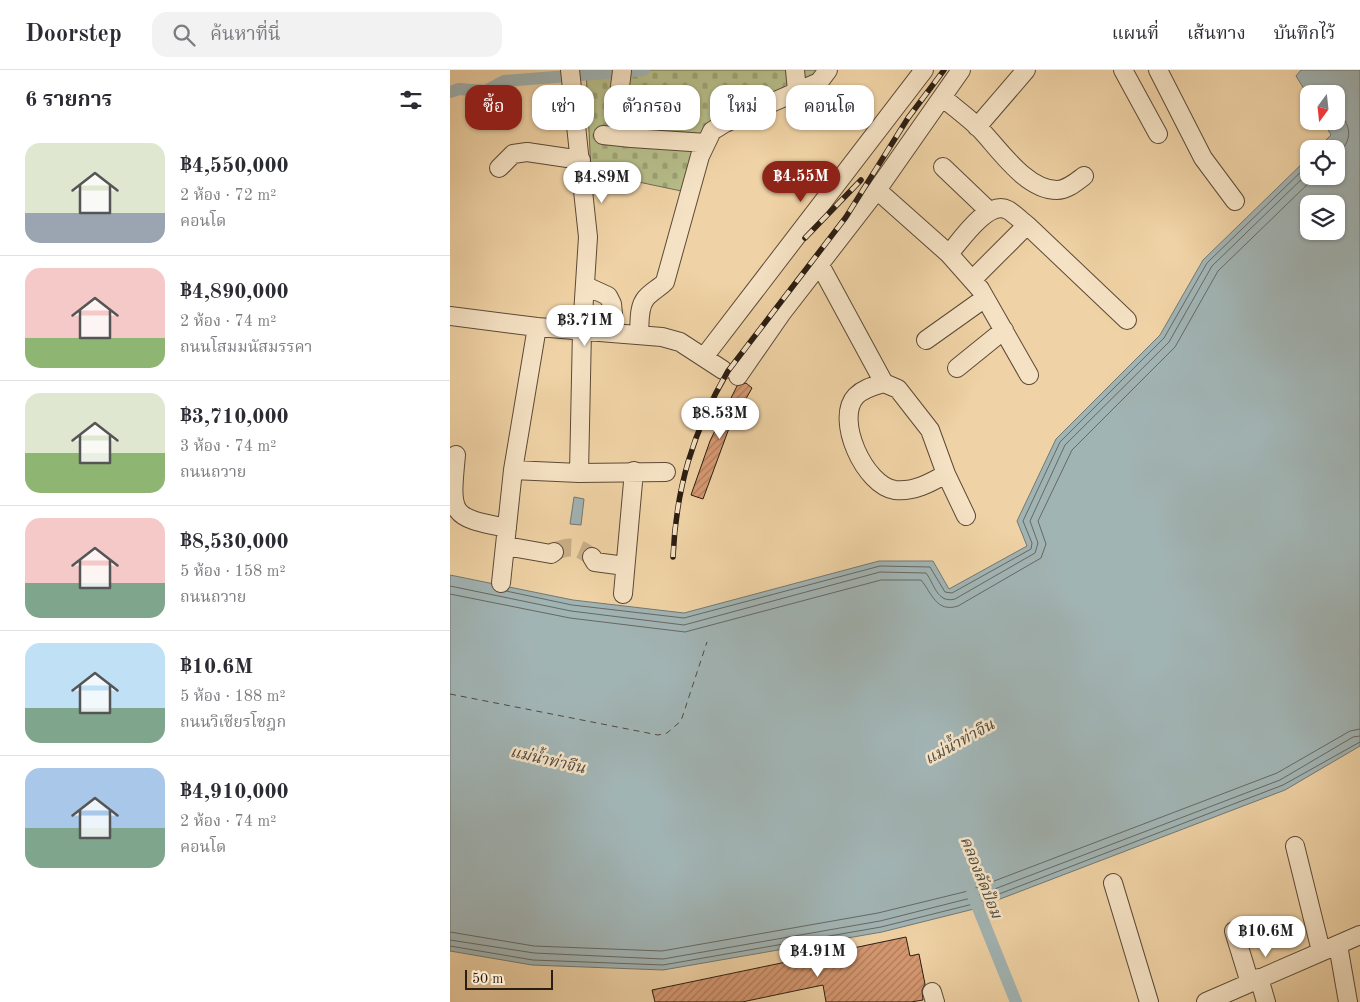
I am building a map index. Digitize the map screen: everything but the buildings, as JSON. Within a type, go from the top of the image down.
[{"type":"street","points":[[622,70],[618,118],[624,132],[631,138]]},
{"type":"street","points":[[795,70],[796,85]]},
{"type":"street","points":[[812,85],[819,82],[828,70]]},
{"type":"street","points":[[704,357],[924,70]]},
{"type":"street","points":[[450,316],[537,327],[639,334],[680,342],[731,373],[781,314],[877,190],[961,70]]},
{"type":"street","points":[[977,127],[1026,70]]},
{"type":"street","points":[[1123,70],[1158,134]]},
{"type":"street","points":[[1158,70],[1203,158],[1235,201]]},
{"type":"street","points":[[570,73],[588,237],[582,330],[579,473]]},
{"type":"street","points":[[639,334],[641,307],[646,297],[664,282],[706,143],[712,131],[725,123],[786,96]]},
{"type":"street","points":[[942,97],[977,127],[1020,173],[1042,186],[1056,190],[1065,189],[1084,176]]},
{"type":"street","points":[[603,135],[706,143]]},
{"type":"street","points":[[498,168],[513,154],[527,152],[581,160]]},
{"type":"street","points":[[943,167],[988,210]]},
{"type":"street","points":[[877,190],[948,254],[972,280],[986,298],[1030,375]]},
{"type":"street","points":[[948,254],[988,210],[1001,208],[1008,210],[1127,320]]},
{"type":"street","points":[[972,280],[1026,225]]},
{"type":"street","points":[[820,265],[884,383],[898,389],[930,430],[946,474],[966,516]]},
{"type":"street","points":[[586,286],[608,296],[612,304],[616,333]]},
{"type":"street","points":[[926,340],[986,298]]},
{"type":"street","points":[[501,583],[513,470],[537,327]]},
{"type":"street","points":[[957,368],[1004,330]]},
{"type":"street","points":[[884,383],[866,389],[855,397],[850,410],[848,428],[864,468],[878,482],[894,490],[919,487],[946,474]]},
{"type":"street","points":[[456,454],[451,495],[452,509],[458,517],[470,522],[506,528]]},
{"type":"street","points":[[513,470],[579,473],[666,472]]},
{"type":"street","points":[[623,594],[634,471]]},
{"type":"street","points":[[506,546],[551,554],[554,552]]},
{"type":"street","points":[[592,557],[595,562],[625,566]]},
{"type":"street","points":[[1295,846],[1348,1002]]},
{"type":"street","points":[[1113,883],[1148,1002]]},
{"type":"street","points":[[1234,931],[1266,1002]]},
{"type":"street","points":[[1206,1002],[1360,934]]},
{"type":"green space","points":[[586,70],[827,70],[798,85],[786,85],[786,92],[776,97],[776,85],[710,85],[710,130],[713,130],[707,133],[686,192],[591,172],[589,130],[594,130],[594,85],[587,85]]},
{"type":"water","name":"แม่น้ำท่าจีน","points":[[1301,70],[1360,70],[1360,746],[1285,790],[974,909],[882,932],[663,970],[532,965],[450,951],[450,575],[573,600],[684,613],[879,561],[933,561],[949,589],[1027,546],[1017,521],[1056,439],[1160,335],[1203,260],[1300,166],[1300,185],[1345,185],[1345,140],[1326,140],[1331,135],[1328,130],[1345,130],[1345,85],[1302,85],[1296,76]]},
{"type":"water","points":[[574,497],[584,499],[581,525],[570,524]]},
{"type":"waterway","points":[[450,92],[459,89],[485,91],[504,81],[644,70]]},
{"type":"waterway","name":"คลองลัดป้อม","points":[[972,893],[1016,1002]]},
{"type":"ferry route","points":[[450,694],[658,735],[667,733],[681,721],[707,642]]},
{"type":"tunnel","points":[[554,552],[570,547],[583,551],[592,557]]},
{"type":"railway","points":[[673,557],[678,507],[688,461],[705,416],[728,371],[846,217],[908,118],[944,70]]},
{"type":"railway","points":[[805,238],[861,180]]}]
